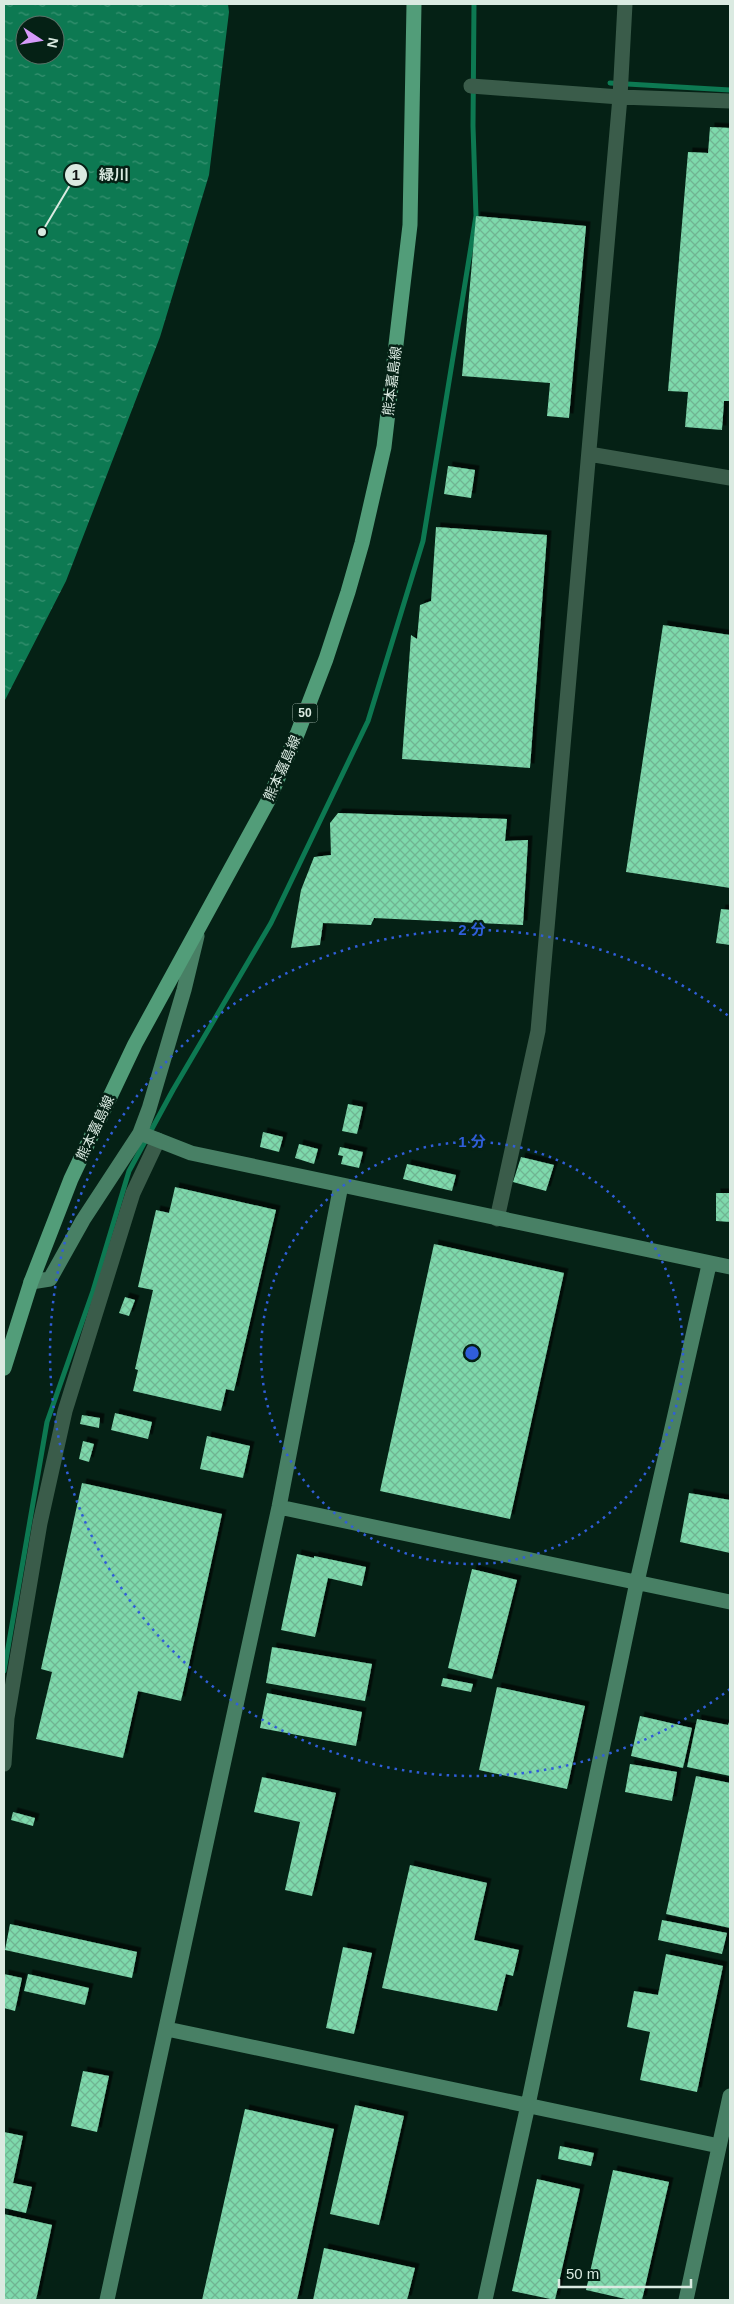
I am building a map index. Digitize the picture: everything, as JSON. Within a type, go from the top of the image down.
[{"type":"main road","name":"熊本嘉島線","points":[[4,1368],[31,1282],[71,1179],[135,1044],[268,801],[298,732],[326,659],[362,543],[384,447],[410,225],[414,4]]},
{"type":"street","points":[[497,1219],[538,1031],[620,97],[626,4]]},
{"type":"street","points":[[471,86],[620,97],[730,101]]},
{"type":"street","points":[[589,454],[730,471]]},
{"type":"street","points":[[589,454],[730,478]]},
{"type":"street","points":[[31,1282],[50,1279],[83,1220],[140,1133],[149,1109],[184,990],[199,927]]},
{"type":"street","points":[[140,1133],[191,1153],[730,1268]]},
{"type":"street","points":[[4,1764],[8,1718],[40,1523],[65,1411],[132,1193],[158,1140]]},
{"type":"street","points":[[107,2300],[279,1507],[341,1185]]},
{"type":"street","points":[[485,2300],[528,2105],[637,1582],[709,1265]]},
{"type":"street","points":[[279,1507],[730,1602]]},
{"type":"street","points":[[167,2029],[719,2146]]},
{"type":"street","points":[[686,2300],[730,2096]]},
{"type":"water","points":[[4,4],[228,4],[229,12],[209,175],[160,337],[66,581],[4,702]]},
{"type":"building","points":[[710,127],[730,128],[730,401],[724,401],[722,430],[685,427],[688,392],[668,391],[688,152],[708,153]]},
{"type":"building","points":[[476,216],[586,226],[569,418],[547,416],[550,383],[462,376]]},
{"type":"building","points":[[448,466],[475,470],[471,498],[444,494]]},
{"type":"building","points":[[436,527],[547,535],[530,768],[402,759],[411,635],[417,639],[420,605],[431,601]]},
{"type":"building","points":[[663,625],[730,635],[730,888],[626,872]]},
{"type":"building","points":[[338,813],[507,819],[505,841],[528,840],[523,925],[374,918],[371,925],[323,923],[320,945],[291,948],[301,890],[314,857],[331,855],[330,823]]},
{"type":"building","points":[[721,909],[730,910],[730,945],[716,943]]},
{"type":"building","points":[[348,1104],[363,1107],[357,1134],[342,1131]]},
{"type":"building","points":[[263,1132],[283,1137],[279,1152],[260,1147]]},
{"type":"building","points":[[299,1144],[318,1149],[314,1164],[295,1158]]},
{"type":"building","points":[[340,1147],[363,1152],[359,1168],[341,1164],[343,1156],[338,1155]]},
{"type":"building","points":[[521,1157],[554,1165],[546,1191],[513,1182]]},
{"type":"building","points":[[407,1164],[456,1175],[452,1191],[403,1179]]},
{"type":"building","points":[[175,1187],[276,1210],[234,1391],[226,1389],[221,1411],[133,1391],[138,1370],[135,1369],[153,1290],[138,1287],[156,1210],[169,1213]]},
{"type":"building","points":[[716,1193],[730,1193],[730,1222],[716,1221]]},
{"type":"building","points":[[434,1244],[564,1273],[510,1519],[380,1491]]},
{"type":"building","points":[[125,1297],[135,1300],[129,1316],[119,1313]]},
{"type":"building","points":[[115,1413],[152,1422],[148,1439],[111,1430]]},
{"type":"building","points":[[82,1415],[100,1418],[99,1428],[80,1424]]},
{"type":"building","points":[[207,1436],[250,1446],[243,1478],[200,1469]]},
{"type":"building","points":[[83,1441],[94,1444],[89,1462],[79,1459]]},
{"type":"building","points":[[82,1483],[222,1514],[181,1701],[138,1691],[123,1758],[36,1739],[52,1672],[41,1669]]},
{"type":"building","points":[[689,1493],[730,1500],[730,1553],[680,1542]]},
{"type":"building","points":[[297,1554],[366,1567],[362,1586],[328,1578],[315,1637],[281,1630]]},
{"type":"building","points":[[472,1569],[517,1580],[492,1679],[448,1668]]},
{"type":"building","points":[[272,1647],[372,1664],[365,1701],[266,1683]]},
{"type":"building","points":[[443,1678],[473,1684],[471,1692],[441,1686]]},
{"type":"building","points":[[497,1687],[585,1706],[567,1789],[479,1770]]},
{"type":"building","points":[[267,1693],[362,1712],[356,1746],[260,1728]]},
{"type":"building","points":[[640,1716],[692,1728],[683,1768],[631,1756]]},
{"type":"building","points":[[697,1719],[728,1725],[730,1720],[730,1776],[687,1767]]},
{"type":"building","points":[[630,1764],[677,1772],[672,1801],[625,1792]]},
{"type":"building","points":[[696,1776],[730,1783],[730,1928],[666,1914]]},
{"type":"building","points":[[262,1777],[336,1793],[312,1896],[285,1890],[300,1822],[254,1812]]},
{"type":"building","points":[[13,1812],[35,1818],[33,1826],[11,1820]]},
{"type":"building","points":[[410,1865],[487,1883],[474,1940],[519,1950],[513,1976],[506,1974],[497,2011],[382,1988]]},
{"type":"building","points":[[662,1920],[727,1933],[722,1954],[658,1940]]},
{"type":"building","points":[[10,1924],[137,1952],[132,1978],[5,1950]]},
{"type":"building","points":[[343,1947],[372,1953],[354,2034],[326,2028]]},
{"type":"building","points":[[666,1954],[723,1966],[697,2092],[640,2080],[650,2032],[627,2027],[634,1991],[658,1995]]},
{"type":"building","points":[[4,1974],[22,1978],[15,2011],[4,2008]]},
{"type":"building","points":[[28,1974],[89,1988],[85,2005],[24,1991]]},
{"type":"building","points":[[83,2071],[109,2076],[97,2132],[71,2126]]},
{"type":"building","points":[[355,2105],[404,2116],[379,2225],[330,2214]]},
{"type":"building","points":[[245,2109],[334,2129],[297,2300],[202,2300]]},
{"type":"building","points":[[4,2132],[23,2136],[13,2183],[32,2187],[26,2213],[4,2208]]},
{"type":"building","points":[[560,2146],[594,2153],[591,2166],[558,2159]]},
{"type":"building","points":[[613,2170],[669,2182],[642,2300],[630,2300],[586,2290]]},
{"type":"building","points":[[537,2179],[580,2189],[555,2300],[512,2291]]},
{"type":"building","points":[[4,2214],[52,2225],[36,2300],[4,2300]]},
{"type":"building","points":[[324,2248],[415,2268],[407,2300],[313,2300]]},
{"type":"waterway","points":[[4,1671],[47,1422],[93,1291],[129,1171],[173,1090],[271,923],[368,721],[423,541],[476,216],[473,126],[474,4]]},
{"type":"waterway","points":[[610,83],[730,90]]},
{"type":"place","name":"緑川","points":[[42,232]]}]
